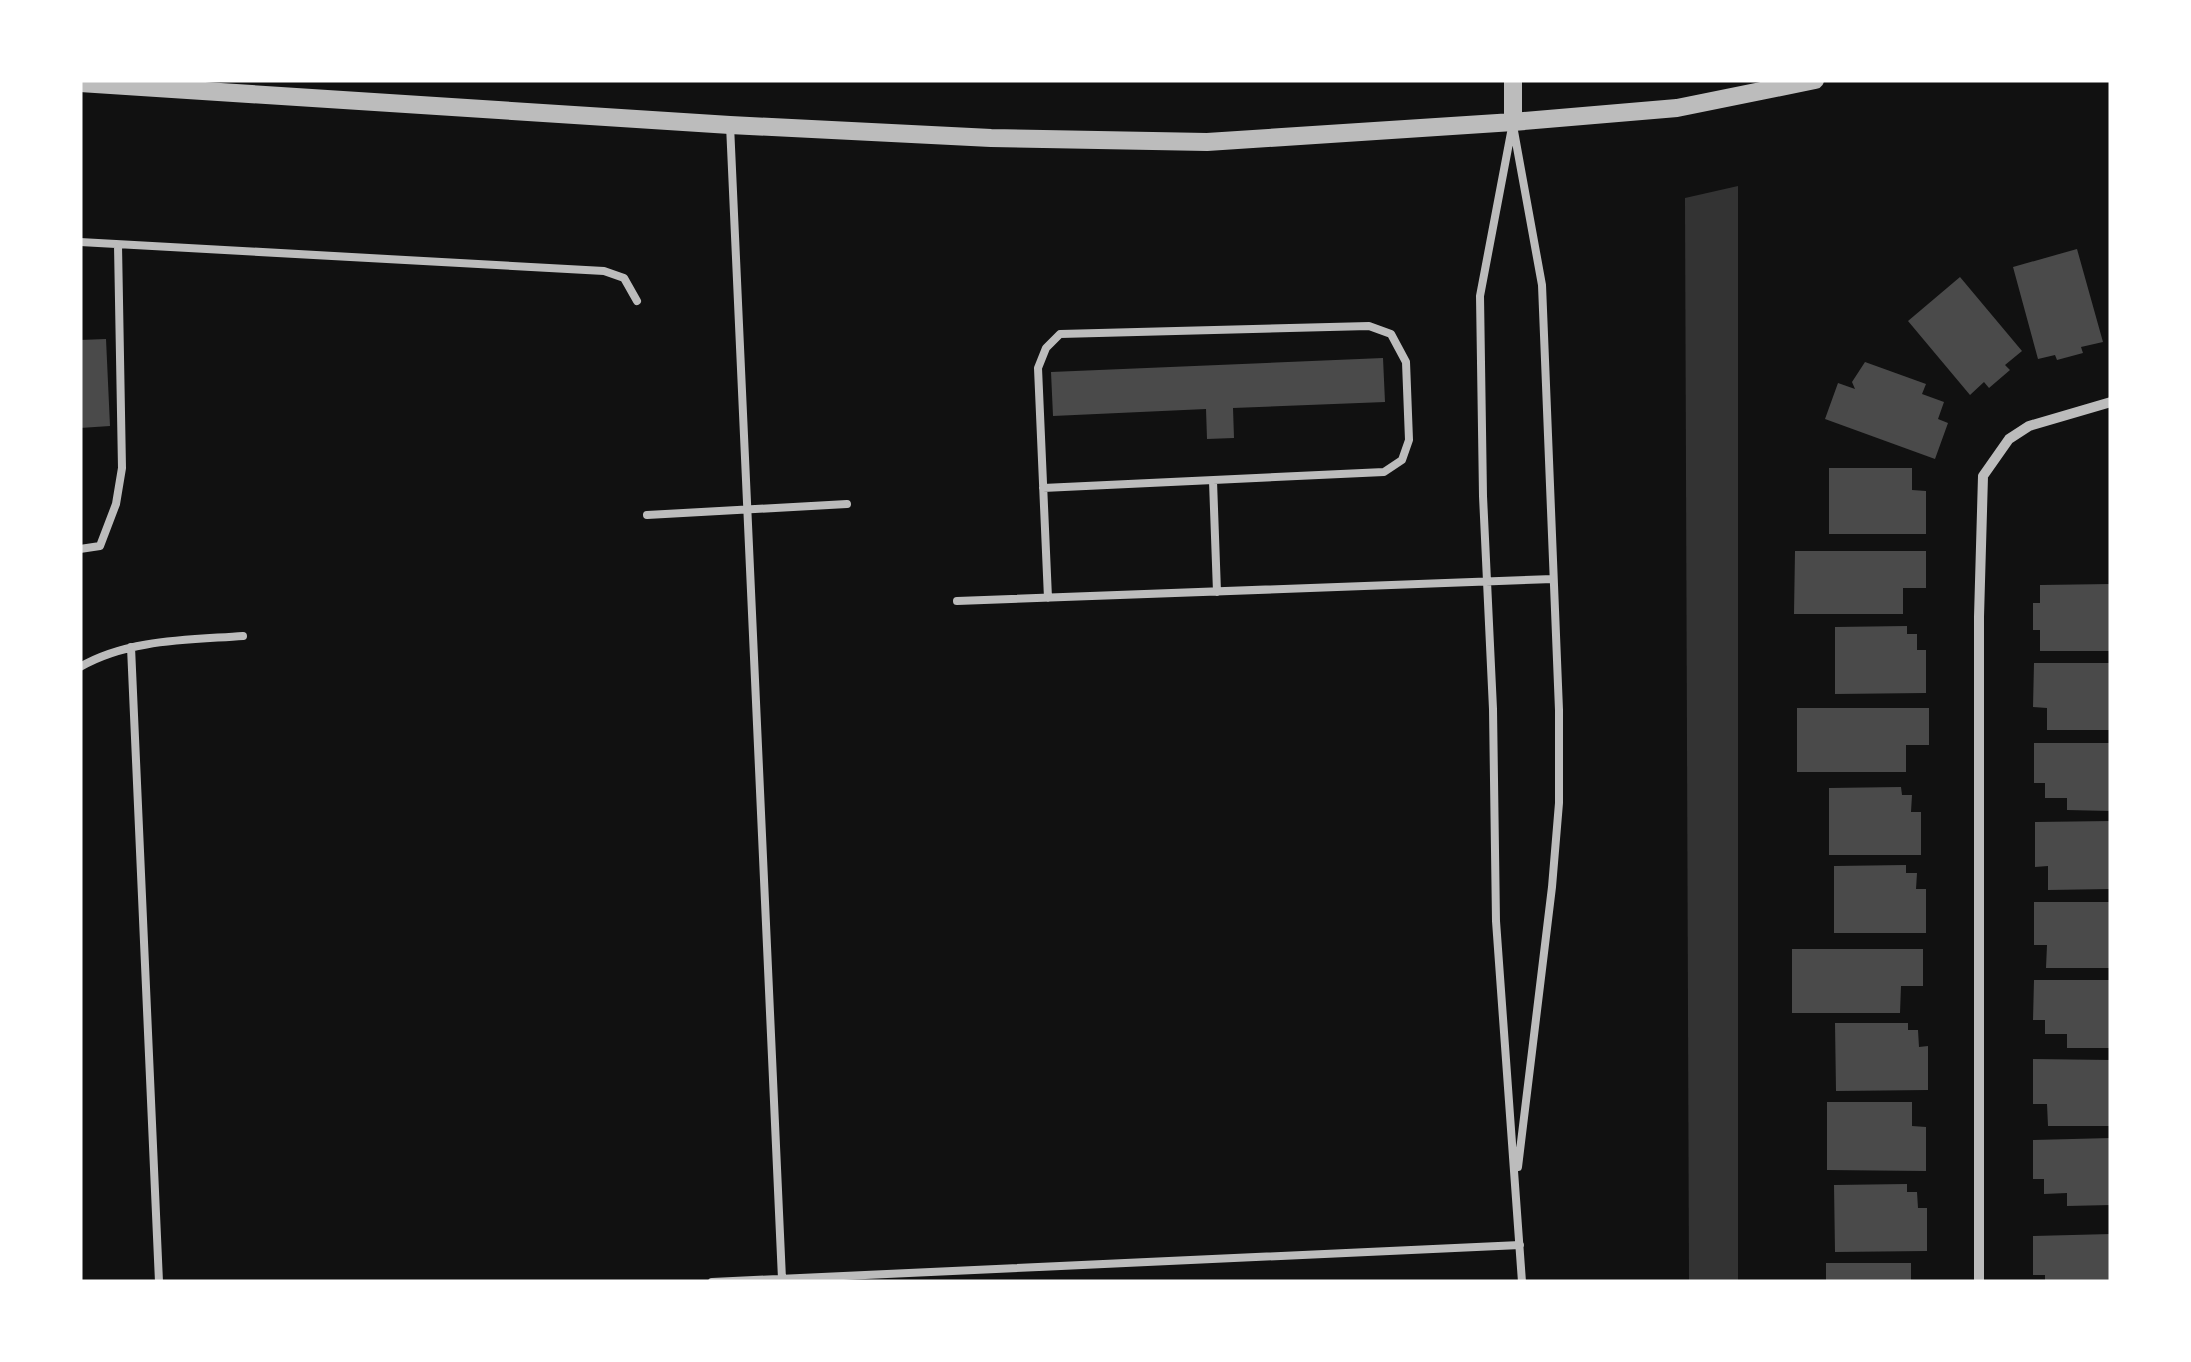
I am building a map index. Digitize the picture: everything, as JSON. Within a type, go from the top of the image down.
[{"type":"street","points":[[1513,80],[1513,122]]},
{"type":"street","points":[[80,83],[730,125],[990,138],[1207,142],[1677,108],[1815,80]]},
{"type":"street","points":[[1979,1282],[1979,617],[1983,476],[2008,439],[2029,426],[2111,402]]},
{"type":"lane","points":[[1513,122],[1542,286],[1559,803],[1537,1026],[1516,1181]]},
{"type":"lane","points":[[1513,122],[1480,296],[1496,921],[1522,1282]]},
{"type":"lane","points":[[730,125],[782,1279]]},
{"type":"lane","points":[[80,242],[604,271],[624,278],[636,301]]},
{"type":"lane","points":[[80,549],[100,546],[116,504],[122,468],[118,245]]},
{"type":"lane","points":[[1044,488],[1384,472],[1402,460],[1409,440],[1406,362],[1392,334],[1369,326],[1060,334],[1046,348],[1038,368],[1048,598]]},
{"type":"lane","points":[[1214,482],[1217,592]]},
{"type":"lane","points":[[647,514],[847,504]]},
{"type":"lane","points":[[956,601],[1554,579]]},
{"type":"lane","points":[[80,667],[98,656],[131,647],[243,636]]},
{"type":"lane","points":[[131,647],[159,1282]]},
{"type":"lane","points":[[712,1282],[1520,1245]]},
{"type":"shaded area","points":[[1738,186],[1738,1282],[1689,1282],[1685,198]]},
{"type":"building","points":[[2077,249],[2103,342],[2081,347],[2083,353],[2057,360],[2055,355],[2038,359],[2013,267]]},
{"type":"building","points":[[1960,277],[2022,351],[2005,365],[2010,370],[1989,388],[1984,382],[1970,395],[1908,321]]},
{"type":"building","points":[[106,339],[110,426],[80,428],[80,340]]},
{"type":"building","points":[[1383,358],[1385,402],[1233,408],[1234,438],[1207,439],[1206,409],[1053,416],[1051,372]]},
{"type":"building","points":[[1865,362],[1926,384],[1922,394],[1944,402],[1938,419],[1948,423],[1935,459],[1825,419],[1838,383],[1855,389],[1852,382]]},
{"type":"building","points":[[1829,468],[1912,468],[1912,490],[1926,491],[1926,534],[1829,534]]},
{"type":"building","points":[[1795,551],[1926,551],[1926,588],[1903,588],[1903,614],[1794,614]]},
{"type":"building","points":[[2111,584],[2111,651],[2040,651],[2040,630],[2033,630],[2033,603],[2040,603],[2040,585]]},
{"type":"building","points":[[1907,626],[1907,634],[1917,634],[1917,650],[1926,650],[1926,693],[1835,694],[1835,627]]},
{"type":"building","points":[[2034,663],[2111,663],[2111,730],[2047,730],[2047,708],[2033,707]]},
{"type":"building","points":[[1797,708],[1929,708],[1929,745],[1906,745],[1906,772],[1797,772]]},
{"type":"building","points":[[2034,743],[2111,743],[2111,811],[2067,810],[2067,798],[2045,798],[2045,783],[2034,783]]},
{"type":"building","points":[[1901,787],[1902,795],[1912,795],[1911,812],[1921,812],[1921,855],[1829,855],[1829,788]]},
{"type":"building","points":[[2111,821],[2111,889],[2048,890],[2048,866],[2035,867],[2035,822]]},
{"type":"building","points":[[1906,865],[1906,873],[1917,873],[1916,889],[1926,889],[1926,933],[1834,933],[1834,866]]},
{"type":"building","points":[[2034,902],[2111,902],[2111,968],[2046,968],[2047,945],[2034,945]]},
{"type":"building","points":[[1792,949],[1923,949],[1923,986],[1901,986],[1900,1013],[1792,1013]]},
{"type":"building","points":[[2034,980],[2111,980],[2111,1048],[2067,1048],[2067,1034],[2045,1034],[2045,1020],[2033,1020]]},
{"type":"building","points":[[1835,1023],[1908,1023],[1908,1030],[1918,1030],[1919,1047],[1928,1046],[1928,1090],[1836,1091]]},
{"type":"building","points":[[2033,1059],[2111,1060],[2111,1126],[2048,1126],[2047,1104],[2033,1104]]},
{"type":"building","points":[[1827,1102],[1912,1102],[1912,1126],[1926,1127],[1926,1171],[1827,1170]]},
{"type":"building","points":[[2111,1138],[2111,1205],[2067,1206],[2067,1193],[2044,1194],[2044,1179],[2033,1179],[2033,1140]]},
{"type":"building","points":[[1907,1184],[1907,1192],[1917,1192],[1918,1208],[1927,1208],[1927,1251],[1835,1252],[1834,1185]]},
{"type":"building","points":[[2111,1234],[2111,1282],[2045,1282],[2045,1275],[2033,1275],[2033,1236]]},
{"type":"building","points":[[1826,1263],[1911,1263],[1911,1282],[1826,1282]]}]
